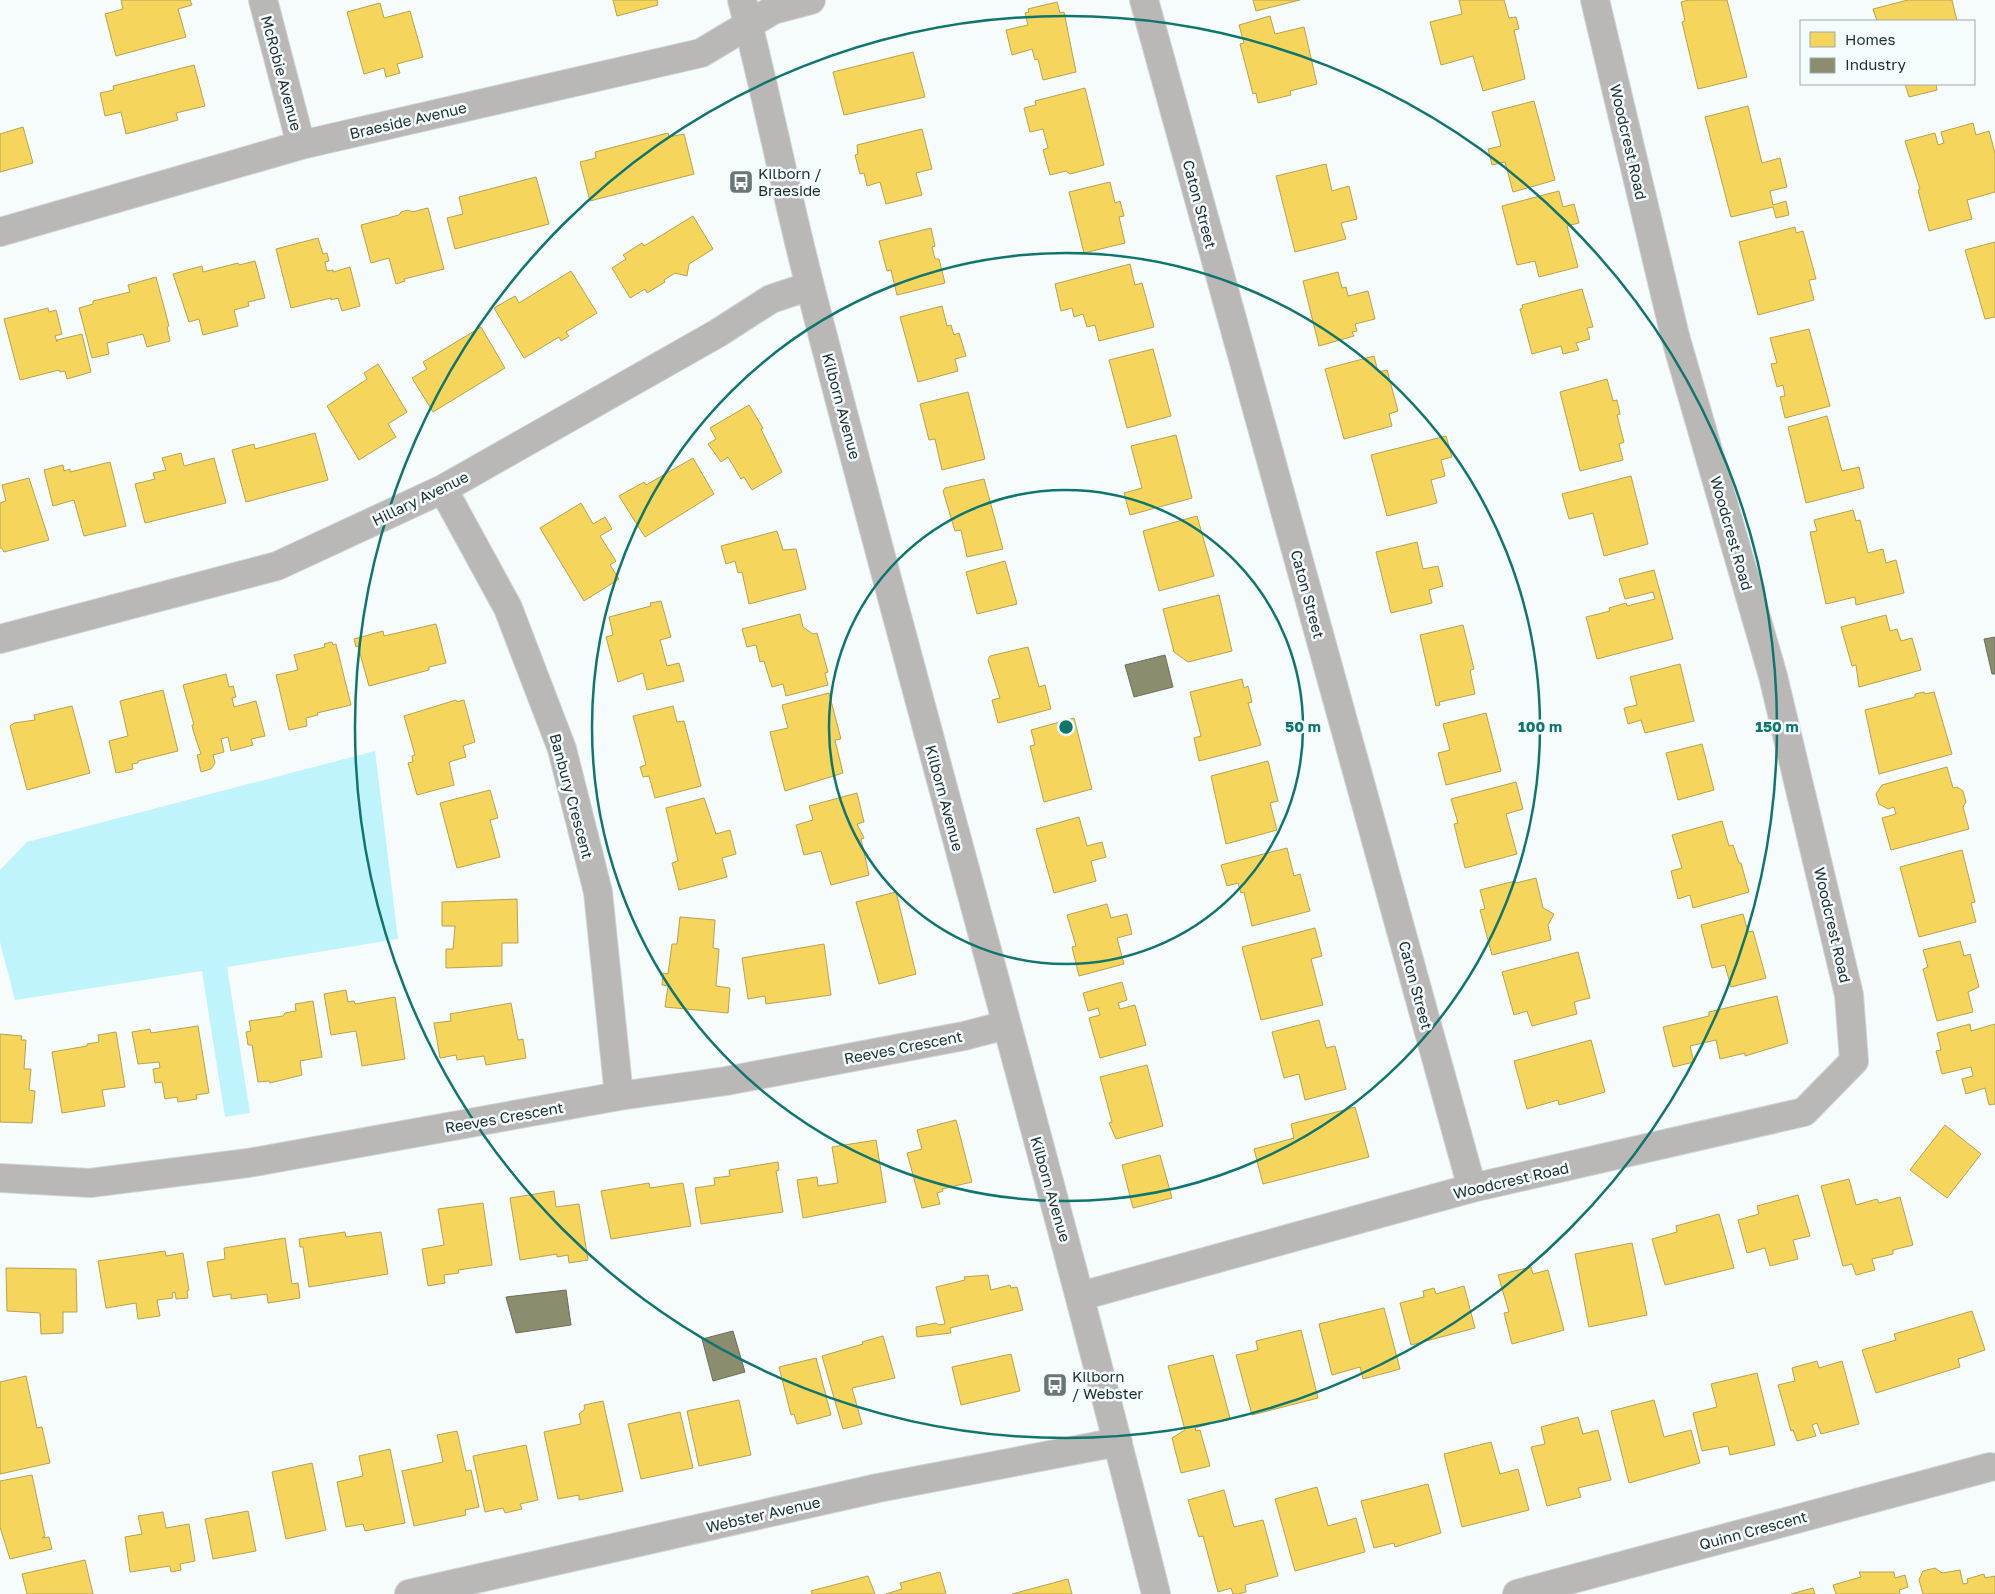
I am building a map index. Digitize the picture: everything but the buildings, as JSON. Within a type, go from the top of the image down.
[{"type":"street","name":"McRobie Avenue","points":[[263,0],[301,145]]},
{"type":"street","name":"Braeside Avenue","points":[[0,232],[301,145],[701,53],[745,12],[773,10],[811,0]]},
{"type":"street","name":"Caton Street","points":[[1144,0],[1472,1188]]},
{"type":"street","name":"Woodcrest Road","points":[[1081,1296],[1472,1188],[1804,1112],[1854,1061],[1849,995],[1773,676],[1675,336],[1595,0]]},
{"type":"street","name":"Kilborn Avenue","points":[[745,12],[810,286],[1006,1025],[1081,1296],[1156,1594]]},
{"type":"street","name":"Hillary Avenue","points":[[0,639],[277,566],[443,489],[718,333],[771,299],[810,286]]},
{"type":"street","name":"Banbury Crescent","points":[[443,489],[508,608],[562,749],[598,892],[619,1096]]},
{"type":"street","name":"Reeves Crescent","points":[[0,1178],[90,1183],[248,1163],[619,1096],[745,1077],[964,1036],[1006,1025]]},
{"type":"street","name":"Webster Avenue","points":[[409,1594],[878,1488],[1118,1442]]},
{"type":"street","name":"Quinn Crescent","points":[[1517,1594],[1990,1467]]},
{"type":"shaded area","points":[[375,751],[398,939],[227,967],[250,1113],[225,1117],[202,971],[15,1000],[0,942],[0,870],[27,842]]},
{"type":"place","name":"Kilborn / Braeside","points":[[741,182]]},
{"type":"place","name":"Kilborn / Webster","points":[[1055,1385]]}]
